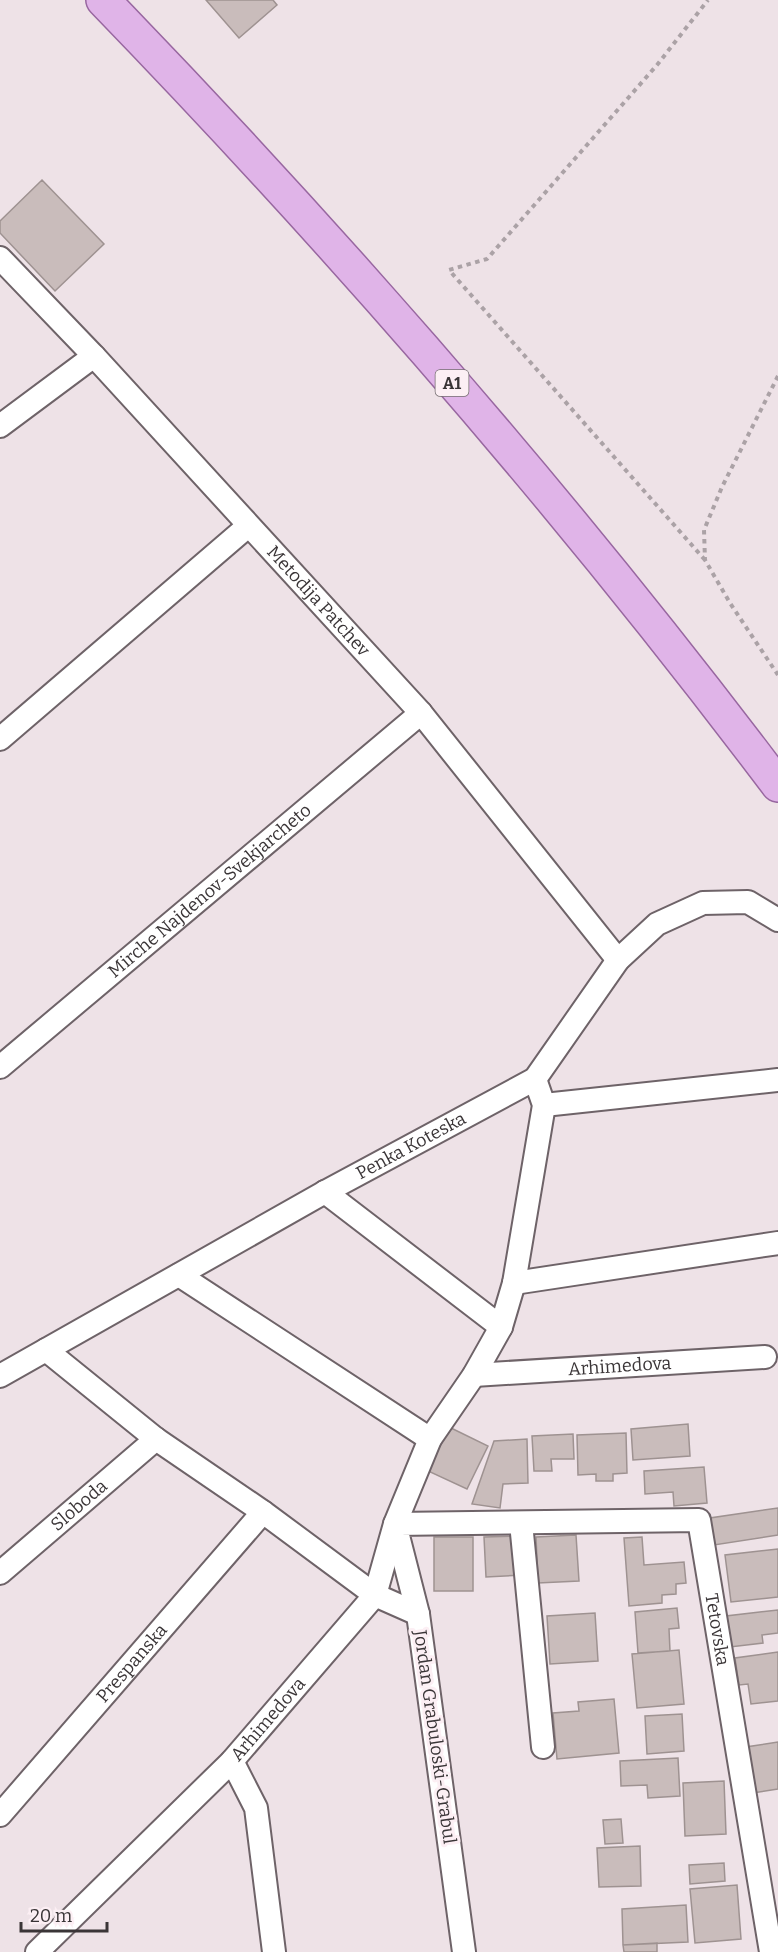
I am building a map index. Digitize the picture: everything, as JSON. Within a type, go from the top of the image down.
[{"type":"main road","name":"A1","points":[[103,0],[218,119],[504,441],[675,649],[778,785]]},
{"type":"street","name":"Metodija Patchev","points":[[0,258],[94,356],[421,714],[618,960]]},
{"type":"street","points":[[0,426],[94,356]]},
{"type":"street","points":[[0,739],[248,526]]},
{"type":"street","name":"Mirche Najdenov-Svekjarcheto","points":[[0,1066],[421,714]]},
{"type":"street","name":"Penka Koteska","points":[[0,1376],[325,1192],[535,1080],[618,960],[657,924],[703,903],[748,902],[778,920]]},
{"type":"street","name":"Arhimedova","points":[[37,1952],[232,1761],[375,1595],[395,1524],[430,1440],[474,1375],[501,1327],[514,1283],[544,1105],[535,1080]]},
{"type":"street","points":[[544,1105],[778,1080]]},
{"type":"street","points":[[325,1192],[501,1327]]},
{"type":"street","points":[[514,1283],[778,1243]]},
{"type":"street","points":[[179,1275],[430,1440]]},
{"type":"street","points":[[46,1350],[156,1439],[263,1512],[375,1595],[418,1614]]},
{"type":"street","name":"Arhimedova","points":[[474,1375],[765,1357]]},
{"type":"street","name":"Sloboda","points":[[0,1573],[156,1439]]},
{"type":"street","name":"Prespanska","points":[[0,1815],[263,1512]]},
{"type":"street","name":"Tetovska","points":[[395,1524],[699,1520],[772,1913],[771,1952]]},
{"type":"street","points":[[522,1523],[543,1747]]},
{"type":"street","name":"Jordan Grabuloski-Grabul","points":[[395,1524],[418,1614],[464,1952]]},
{"type":"street","points":[[232,1761],[256,1808],[274,1952]]},
{"type":"path","points":[[708,0],[657,65],[487,259],[449,270],[705,560],[778,675]]},
{"type":"path","points":[[705,560],[704,530],[722,487],[778,376]]},
{"type":"building","points":[[206,0],[273,0],[277,5],[239,38]]},
{"type":"building","points":[[42,180],[104,244],[55,291],[0,233],[0,221]]},
{"type":"building","points":[[688,1424],[690,1456],[633,1460],[631,1429]]},
{"type":"building","points":[[449,1427],[488,1446],[467,1489],[428,1471]]},
{"type":"building","points":[[626,1433],[627,1473],[613,1474],[613,1481],[596,1481],[596,1474],[578,1475],[577,1435]]},
{"type":"building","points":[[573,1434],[574,1459],[551,1459],[552,1471],[534,1471],[532,1436]]},
{"type":"building","points":[[527,1439],[528,1483],[503,1484],[500,1508],[472,1504],[494,1441]]},
{"type":"building","points":[[704,1467],[707,1503],[674,1506],[673,1492],[645,1494],[644,1471]]},
{"type":"building","points":[[778,1508],[778,1535],[714,1545],[710,1518]]},
{"type":"building","points":[[576,1535],[579,1581],[538,1583],[536,1537]]},
{"type":"building","points":[[520,1536],[522,1575],[486,1577],[484,1537]]},
{"type":"building","points":[[434,1537],[473,1537],[473,1591],[434,1591]]},
{"type":"building","points":[[642,1537],[644,1565],[684,1562],[686,1583],[676,1584],[676,1594],[662,1595],[662,1603],[629,1606],[624,1538]]},
{"type":"building","points":[[778,1549],[778,1597],[731,1602],[725,1555]]},
{"type":"building","points":[[677,1608],[679,1628],[669,1629],[670,1651],[638,1653],[635,1612]]},
{"type":"building","points":[[778,1610],[778,1633],[762,1635],[763,1643],[730,1647],[726,1616]]},
{"type":"building","points":[[595,1613],[598,1661],[550,1664],[547,1616]]},
{"type":"building","points":[[679,1650],[684,1704],[637,1708],[632,1654]]},
{"type":"building","points":[[778,1652],[778,1701],[751,1704],[748,1684],[739,1685],[735,1658]]},
{"type":"building","points":[[614,1699],[619,1753],[557,1759],[553,1713],[579,1711],[578,1702]]},
{"type":"building","points":[[682,1714],[684,1751],[647,1754],[645,1716]]},
{"type":"building","points":[[778,1742],[778,1789],[753,1793],[746,1747]]},
{"type":"building","points":[[678,1758],[680,1796],[648,1798],[647,1785],[621,1786],[620,1761]]},
{"type":"building","points":[[724,1781],[726,1834],[685,1836],[683,1783]]},
{"type":"building","points":[[621,1819],[623,1843],[605,1844],[603,1820]]},
{"type":"building","points":[[640,1846],[641,1886],[599,1887],[597,1848]]},
{"type":"building","points":[[724,1863],[725,1881],[690,1884],[689,1865]]},
{"type":"building","points":[[737,1885],[741,1939],[695,1943],[690,1889]]},
{"type":"building","points":[[686,1905],[688,1942],[623,1945],[622,1909]]},
{"type":"building","points":[[657,1943],[657,1952],[624,1952],[623,1945]]}]
